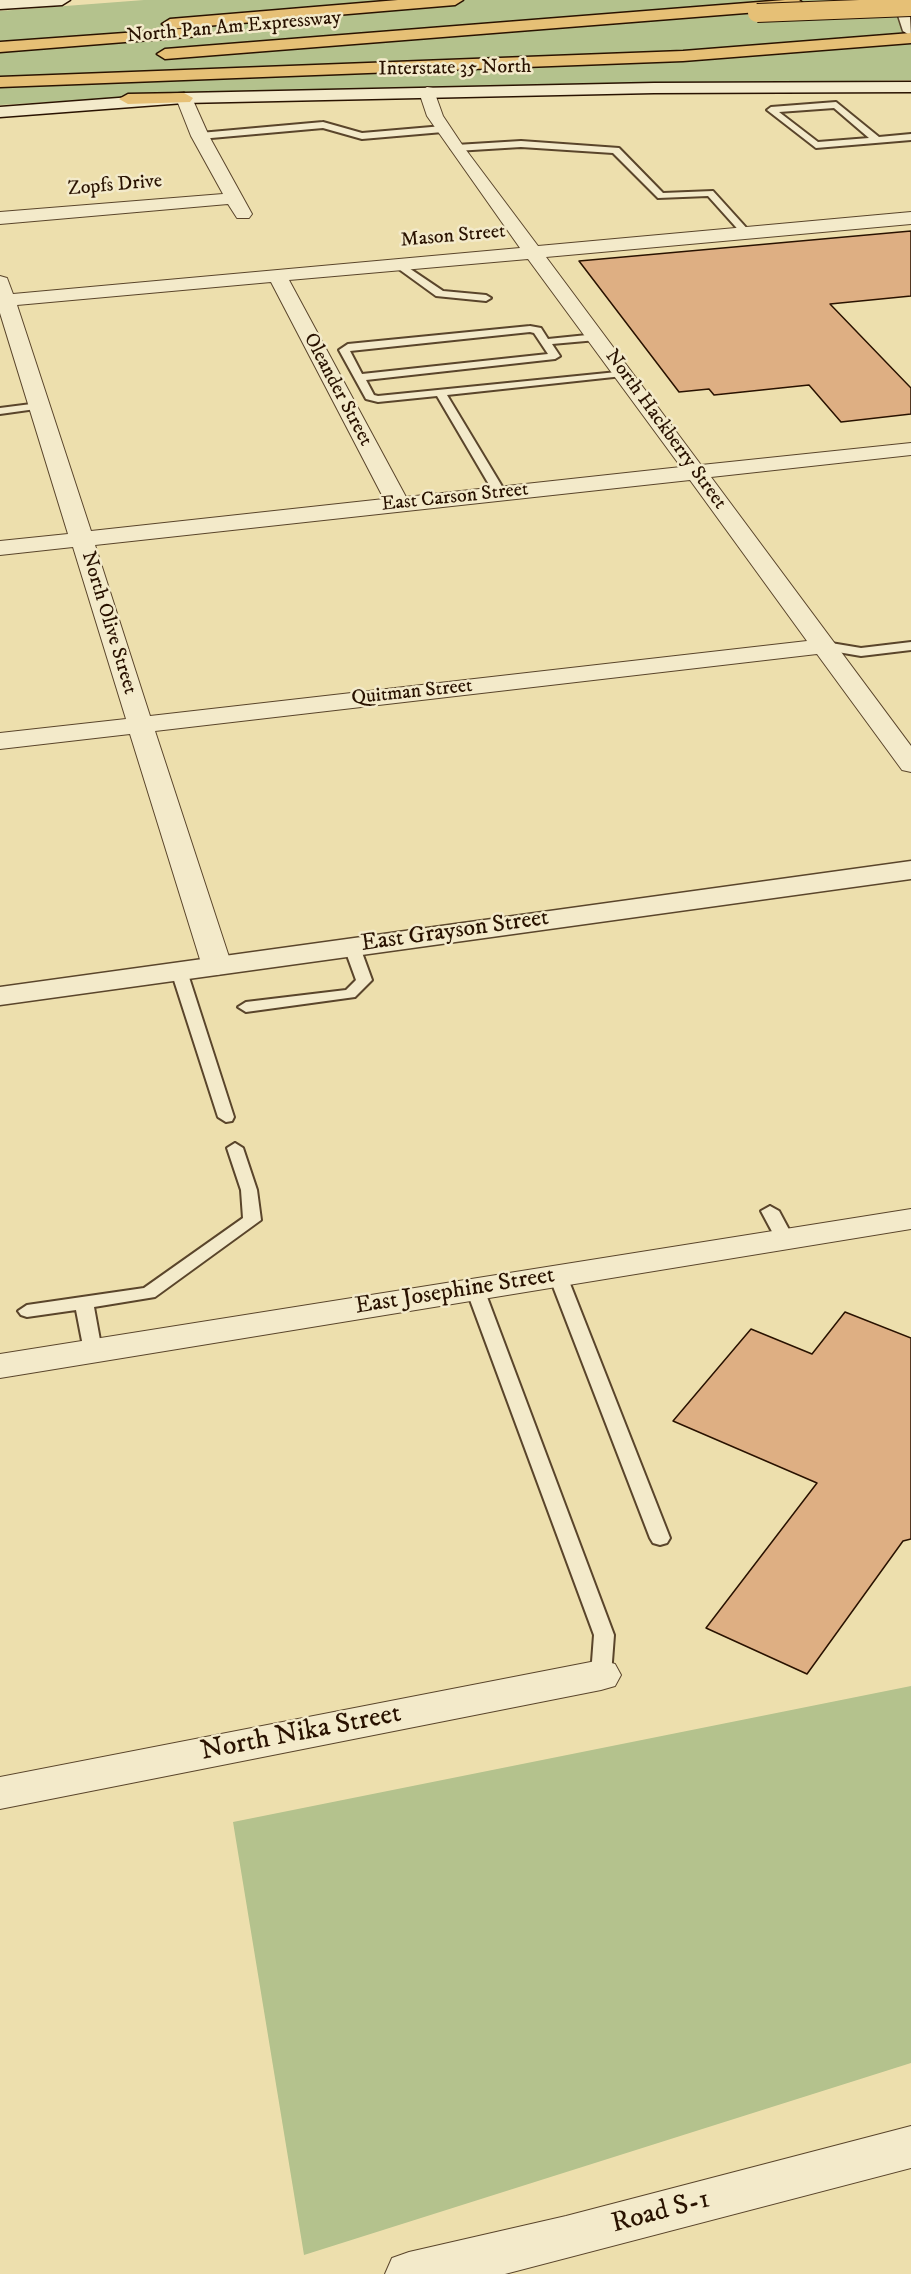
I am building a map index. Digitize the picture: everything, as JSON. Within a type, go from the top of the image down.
[{"type":"highway","points":[[24,35],[395,0]]},
{"type":"highway","points":[[0,37],[455,0]]},
{"type":"highway","name":"North Pan Am Expressway","points":[[0,47],[687,0]]},
{"type":"highway","name":"North Pan Am Expressway","points":[[142,56],[866,0]]},
{"type":"highway","points":[[404,35],[465,34],[757,13],[906,7]]},
{"type":"highway","points":[[0,82],[682,56],[911,38]]},
{"type":"highway","points":[[0,68],[71,62]]},
{"type":"highway","points":[[0,102],[184,98]]},
{"type":"main road","points":[[0,4],[62,0]]},
{"type":"main road","points":[[906,7],[911,31]]},
{"type":"main road","name":"Interstate 35 North","points":[[0,112],[184,98],[428,92],[911,87]]},
{"type":"main road","name":"East Grayson Street","points":[[0,996],[911,870]]},
{"type":"street","name":"North Hackberry Street","points":[[428,92],[435,116],[456,148],[911,764]]},
{"type":"street","points":[[184,98],[201,136]]},
{"type":"street","name":"Zopfs Drive","points":[[0,218],[238,206],[201,136]]},
{"type":"street","name":"Mason Street","points":[[2,294],[276,276],[911,218]]},
{"type":"street","name":"Oleander Street","points":[[276,276],[398,504]]},
{"type":"street","name":"North Olive Street","points":[[2,294],[17,367],[39,406],[138,724],[217,966]]},
{"type":"street","name":"East Carson Street","points":[[0,548],[911,449]]},
{"type":"street","name":"Quitman Street","points":[[0,741],[825,646]]},
{"type":"street","name":"East Josephine Street","points":[[0,1366],[558,1276],[778,1225],[911,1219]]},
{"type":"street","name":"North Nika Street","points":[[0,1792],[601,1675]]},
{"type":"street","name":"Road S-1","points":[[409,2274],[566,2238],[911,2147]]},
{"type":"lane","points":[[876,140],[836,105],[771,110],[816,145],[876,140],[911,137]]},
{"type":"lane","points":[[201,136],[323,125],[363,136],[443,129]]},
{"type":"lane","points":[[456,148],[521,144],[616,150],[661,196],[710,193],[746,233]]},
{"type":"lane","points":[[399,265],[440,294],[486,298]]},
{"type":"lane","points":[[359,378],[555,356],[537,330],[530,329],[348,346],[344,350],[359,378],[370,397],[378,399],[623,373]]},
{"type":"lane","points":[[546,342],[597,337]]},
{"type":"lane","points":[[440,392],[500,493]]},
{"type":"lane","points":[[0,411],[39,406]]},
{"type":"lane","points":[[825,646],[861,652],[911,646]]},
{"type":"lane","points":[[246,1007],[350,994],[364,980],[352,947]]},
{"type":"lane","points":[[179,971],[226,1118]]},
{"type":"lane","points":[[27,1311],[149,1293],[252,1220],[249,1190],[235,1148]]},
{"type":"lane","points":[[558,1276],[660,1538]]},
{"type":"lane","points":[[475,1289],[604,1635],[601,1675]]},
{"type":"lane","points":[[84,1303],[93,1351]]},
{"type":"green space","points":[[144,0],[911,0],[911,80],[193,93],[0,105],[0,11]]},
{"type":"green space","points":[[911,1686],[911,2063],[304,2255],[233,1822]]},
{"type":"building","points":[[911,231],[911,296],[830,304],[911,388],[911,414],[841,422],[809,385],[714,395],[709,389],[679,392],[579,261]]},
{"type":"building","points":[[845,1312],[911,1338],[911,1539],[903,1541],[807,1674],[706,1628],[817,1483],[673,1421],[751,1329],[812,1354]]}]
